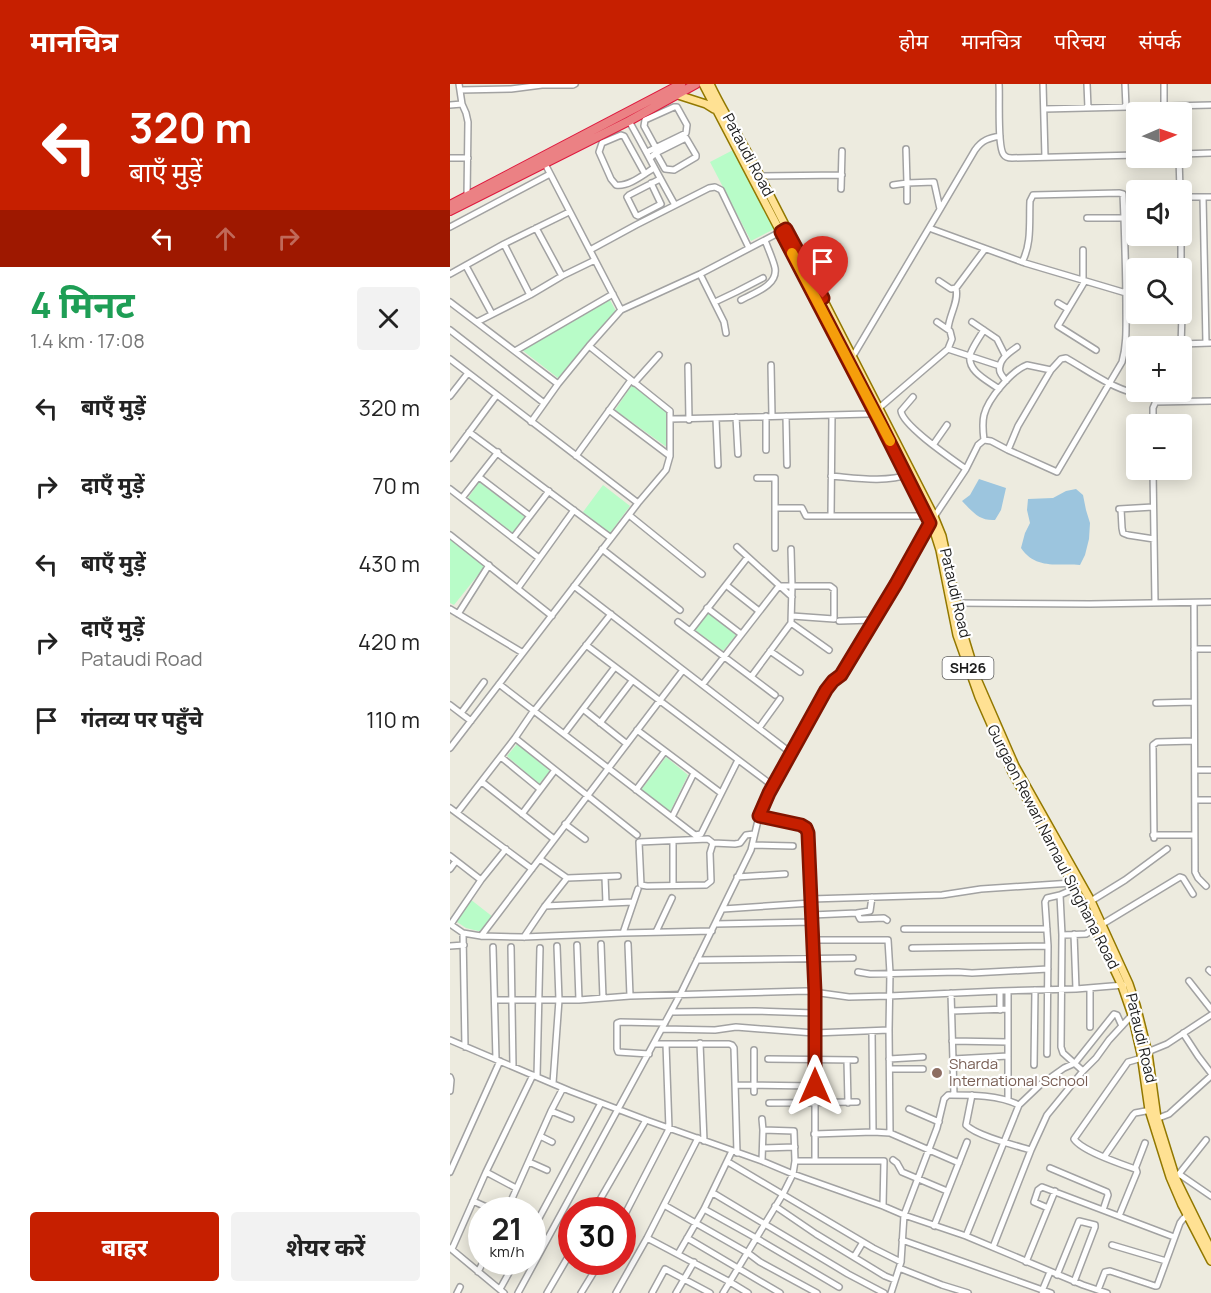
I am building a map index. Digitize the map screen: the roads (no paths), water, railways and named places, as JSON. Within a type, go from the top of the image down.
[{"type":"highway","points":[[450,211],[681,84]]},
{"type":"highway","points":[[450,205],[629,121],[696,84]]},
{"type":"main road","name":"Gurgaon Rewari Narnaul Singhana Road","points":[[704,84],[877,409],[931,519],[954,603],[957,634],[979,698],[1001,750],[1025,789],[1074,886],[1099,927],[1110,958],[1126,985],[1144,1055],[1152,1110],[1190,1214],[1211,1261]]},
{"type":"main road","name":"Pataudi Road","points":[[710,84],[760,176],[783,230]]},
{"type":"main road","points":[[714,92],[719,84]]},
{"type":"main road","points":[[678,95],[706,104],[716,110]]},
{"type":"main road","name":"SH26","points":[[1025,789],[1091,901],[1099,927]]},
{"type":"main road","name":"Pataudi Road","points":[[1126,985],[1136,1005],[1144,1055]]},
{"type":"main road","name":"SH26","points":[[1190,1214],[1211,1250]]},
{"type":"street","points":[[466,197],[468,122],[459,87],[511,89],[575,84]]},
{"type":"street","points":[[999,84],[1001,149],[1006,157],[1126,155]]},
{"type":"street","points":[[1043,84],[1045,157]]},
{"type":"street","points":[[1087,84],[1088,108]]},
{"type":"street","points":[[1044,109],[1126,107],[1125,84]]},
{"type":"street","points":[[1164,84],[1164,102]]},
{"type":"street","points":[[450,105],[462,104]]},
{"type":"street","points":[[1192,105],[1211,105]]},
{"type":"street","points":[[648,155],[656,150],[686,133],[688,130],[677,107],[645,120],[644,126],[656,150],[665,168],[675,170],[696,157],[686,138],[656,150]]},
{"type":"street","points":[[629,121],[675,205]]},
{"type":"street","points":[[645,174],[624,136],[621,135],[602,143],[600,152],[611,179],[616,185],[624,185],[645,174],[654,168]]},
{"type":"street","points":[[850,358],[975,150],[986,139],[1000,136]]},
{"type":"street","points":[[906,149],[908,201]]},
{"type":"street","points":[[842,151],[842,189]]},
{"type":"street","points":[[1192,154],[1211,153]]},
{"type":"street","points":[[450,158],[468,158]]},
{"type":"street","points":[[542,160],[621,310]]},
{"type":"street","points":[[450,227],[550,174]]},
{"type":"street","points":[[760,176],[842,175]]},
{"type":"street","points":[[651,183],[661,204],[638,216],[627,197],[651,183],[660,179]]},
{"type":"street","points":[[893,185],[934,182],[940,209]]},
{"type":"street","points":[[590,250],[675,205],[715,187],[721,190],[749,248]]},
{"type":"street","points":[[929,228],[1022,262],[1126,293],[1122,193],[1033,195],[1030,201],[1029,244],[1022,262]]},
{"type":"street","points":[[1192,197],[1211,197]]},
{"type":"street","points":[[1192,344],[1208,343],[1203,197]]},
{"type":"street","points":[[450,274],[569,212]]},
{"type":"street","points":[[1087,218],[1124,218]]},
{"type":"street","points":[[536,228],[562,276]]},
{"type":"street","points":[[531,422],[558,384],[621,310],[700,274],[783,230]]},
{"type":"street","points":[[741,300],[770,284],[775,274],[765,240]]},
{"type":"street","points":[[504,244],[530,295]]},
{"type":"street","points":[[948,329],[957,294],[956,288],[985,249]]},
{"type":"street","points":[[1083,250],[1084,281],[1058,326],[1096,350]]},
{"type":"street","points":[[477,322],[595,260]]},
{"type":"street","points":[[466,266],[492,314]]},
{"type":"street","points":[[700,274],[724,322],[726,333]]},
{"type":"street","points":[[715,302],[763,278]]},
{"type":"street","points":[[939,281],[951,289],[956,288]]},
{"type":"street","points":[[515,351],[613,294]]},
{"type":"street","points":[[450,302],[558,384]]},
{"type":"street","points":[[1058,303],[1068,309]]},
{"type":"street","points":[[670,419],[865,414],[877,409],[948,349],[952,339],[950,332],[938,322]]},
{"type":"street","points":[[972,322],[999,341],[1005,355]]},
{"type":"street","points":[[518,1293],[650,1054],[680,995],[753,845],[759,816],[773,786],[826,690],[841,675],[931,519],[966,469],[978,445],[984,440],[991,441],[1057,472],[1122,362],[1125,352],[1126,324]]},
{"type":"street","points":[[450,330],[544,403]]},
{"type":"street","points":[[984,330],[970,356],[972,365],[975,371],[999,389]]},
{"type":"street","points":[[450,748],[602,549],[666,470],[670,456],[670,411],[589,346]]},
{"type":"street","points":[[1006,381],[1000,371],[1000,366],[1005,355],[1017,347]]},
{"type":"street","points":[[948,349],[1000,366]]},
{"type":"street","points":[[576,456],[609,410],[659,355]]},
{"type":"street","points":[[1008,450],[1018,426],[1051,370],[1063,357],[1109,383],[1126,390]]},
{"type":"street","points":[[450,359],[638,503]]},
{"type":"street","points":[[766,450],[771,365]]},
{"type":"street","points":[[984,440],[984,416],[989,404],[1006,381],[1027,365],[1051,370]]},
{"type":"street","points":[[688,366],[688,420]]},
{"type":"street","points":[[450,396],[468,373]]},
{"type":"street","points":[[450,458],[496,396]]},
{"type":"street","points":[[913,398],[901,411],[903,418],[933,445],[966,469]]},
{"type":"street","points":[[1192,401],[1211,401]]},
{"type":"street","points":[[1154,414],[1155,402]]},
{"type":"street","points":[[609,410],[670,456]]},
{"type":"street","points":[[831,516],[832,415]]},
{"type":"street","points":[[786,416],[787,465]]},
{"type":"street","points":[[736,417],[738,454]]},
{"type":"street","points":[[716,419],[718,465]]},
{"type":"street","points":[[933,445],[947,425]]},
{"type":"street","points":[[469,432],[611,538]]},
{"type":"street","points":[[462,498],[498,452]]},
{"type":"street","points":[[831,476],[879,479],[910,474]]},
{"type":"street","points":[[478,477],[530,516]]},
{"type":"street","points":[[757,478],[775,478],[775,548]]},
{"type":"street","points":[[1153,480],[1155,603]]},
{"type":"street","points":[[450,489],[539,558]]},
{"type":"street","points":[[513,538],[549,491]]},
{"type":"street","points":[[1153,507],[1120,509],[1123,533],[1128,536],[1154,539]]},
{"type":"street","points":[[776,508],[802,508],[806,516],[931,519]]},
{"type":"street","points":[[519,588],[574,510]]},
{"type":"street","points":[[629,515],[702,574]]},
{"type":"street","points":[[450,535],[552,616]]},
{"type":"street","points":[[737,547],[792,597]]},
{"type":"street","points":[[602,549],[680,610]]},
{"type":"street","points":[[751,677],[791,619],[791,549]]},
{"type":"street","points":[[690,631],[747,558]]},
{"type":"street","points":[[458,614],[489,565]]},
{"type":"street","points":[[726,585],[759,611]]},
{"type":"street","points":[[574,586],[791,753]]},
{"type":"street","points":[[779,586],[831,586],[834,589],[834,619],[791,619]]},
{"type":"street","points":[[703,684],[779,586]]},
{"type":"street","points":[[954,603],[1211,603]]},
{"type":"street","points":[[1194,603],[1195,872],[1206,886]]},
{"type":"street","points":[[707,608],[741,634]]},
{"type":"street","points":[[450,609],[523,653]]},
{"type":"street","points":[[457,813],[611,614]]},
{"type":"street","points":[[791,619],[829,650]]},
{"type":"street","points":[[839,621],[874,620]]},
{"type":"street","points":[[678,622],[777,697],[759,728]]},
{"type":"street","points":[[586,645],[773,786]]},
{"type":"street","points":[[1194,649],[1211,649]]},
{"type":"street","points":[[770,651],[800,672]]},
{"type":"street","points":[[564,734],[615,667]]},
{"type":"street","points":[[481,936],[683,670]]},
{"type":"street","points":[[600,723],[632,681]]},
{"type":"street","points":[[461,713],[484,682]]},
{"type":"street","points":[[499,684],[695,836],[701,834],[738,760]]},
{"type":"street","points":[[1156,703],[1194,702]]},
{"type":"street","points":[[450,705],[471,721]]},
{"type":"street","points":[[583,709],[627,744]]},
{"type":"street","points":[[637,730],[721,794]]},
{"type":"street","points":[[515,738],[637,836]]},
{"type":"street","points":[[1194,741],[1153,744],[1154,836],[1194,836]]},
{"type":"street","points":[[636,790],[665,751]]},
{"type":"street","points":[[501,757],[540,789]]},
{"type":"street","points":[[522,814],[555,770]]},
{"type":"street","points":[[1194,770],[1211,770]]},
{"type":"street","points":[[672,817],[694,773]]},
{"type":"street","points":[[482,782],[554,839]]},
{"type":"street","points":[[1195,800],[1211,800]]},
{"type":"street","points":[[450,808],[532,869]]},
{"type":"street","points":[[759,816],[801,825],[808,833],[815,992],[815,1160]]},
{"type":"street","points":[[565,824],[585,838]]},
{"type":"street","points":[[713,843],[711,881],[706,885],[642,885],[639,842],[708,839],[713,843],[735,844],[740,843],[746,835],[754,834]]},
{"type":"street","points":[[673,841],[673,885]]},
{"type":"street","points":[[753,845],[794,846]]},
{"type":"street","points":[[506,849],[450,924],[463,933],[481,936],[524,937],[712,931]]},
{"type":"street","points":[[1091,901],[1125,880],[1167,849]]},
{"type":"street","points":[[450,856],[481,880]]},
{"type":"street","points":[[540,860],[567,878],[618,876]]},
{"type":"street","points":[[450,869],[456,861]]},
{"type":"street","points":[[737,877],[785,874]]},
{"type":"street","points":[[605,877],[606,903]]},
{"type":"street","points":[[1062,935],[1086,934],[1180,877],[1193,894]]},
{"type":"street","points":[[524,937],[567,878]]},
{"type":"street","points":[[1047,1054],[1048,946],[1045,900],[1060,895],[1074,886]]},
{"type":"street","points":[[723,909],[872,897],[942,895],[981,889],[1074,886]]},
{"type":"street","points":[[623,933],[638,889]]},
{"type":"street","points":[[1060,895],[1061,1047],[1063,1053],[1083,1071]]},
{"type":"street","points":[[812,915],[870,911],[872,897]]},
{"type":"street","points":[[656,932],[672,898]]},
{"type":"street","points":[[545,906],[633,902]]},
{"type":"street","points":[[857,913],[859,919],[884,918],[887,920]]},
{"type":"street","points":[[715,924],[812,922]]},
{"type":"street","points":[[904,929],[1047,930]]},
{"type":"street","points":[[463,933],[465,1047]]},
{"type":"street","points":[[1074,934],[1076,989]]},
{"type":"street","points":[[813,940],[888,940],[890,1133]]},
{"type":"street","points":[[601,944],[603,998]]},
{"type":"street","points":[[628,944],[630,996]]},
{"type":"street","points":[[450,946],[464,945]]},
{"type":"street","points":[[577,945],[579,1000]]},
{"type":"street","points":[[553,1083],[559,1000],[557,946]]},
{"type":"street","points":[[912,948],[1048,946]]},
{"type":"street","points":[[450,1172],[498,1060],[493,947]]},
{"type":"street","points":[[511,947],[513,1066]]},
{"type":"street","points":[[475,1197],[535,1076],[540,1001],[540,948]]},
{"type":"street","points":[[697,960],[853,958]]},
{"type":"street","points":[[858,972],[870,974],[972,973],[1048,969]]},
{"type":"street","points":[[1189,981],[1211,1008]]},
{"type":"street","points":[[495,1000],[579,1000],[630,996],[806,991],[849,997],[1090,989],[1126,985]]},
{"type":"street","points":[[1090,989],[1090,1027]]},
{"type":"street","points":[[1034,1065],[1035,990]]},
{"type":"street","points":[[1000,991],[1000,1010]]},
{"type":"street","points":[[1008,991],[1008,1100]]},
{"type":"street","points":[[951,993],[954,1095]]},
{"type":"street","points":[[952,1011],[1008,1009]]},
{"type":"street","points":[[671,1012],[814,1013]]},
{"type":"street","points":[[966,1236],[1019,1105],[1040,1085],[1075,1063],[1114,1014],[1117,1015],[1122,1026]]},
{"type":"street","points":[[993,1247],[1047,1115],[1132,1015]]},
{"type":"street","points":[[1136,1169],[1078,1144],[1074,1137],[1128,1062],[1167,1044],[1210,1018]]},
{"type":"street","points":[[650,1054],[618,1052],[617,1023],[715,1030],[736,1027],[814,1033],[889,1030]]},
{"type":"street","points":[[872,1031],[873,1132]]},
{"type":"street","points":[[1155,1119],[1169,1114],[1211,1077],[1184,1033]]},
{"type":"street","points":[[450,1040],[645,1120],[966,1236],[1074,1282],[1107,1293]]},
{"type":"street","points":[[952,1041],[1008,1042]]},
{"type":"street","points":[[616,1293],[701,1139],[700,1043]]},
{"type":"street","points":[[654,1044],[729,1044],[734,1048],[735,1152],[678,1254]]},
{"type":"street","points":[[634,1197],[669,1129],[666,1044]]},
{"type":"street","points":[[754,1050],[754,1092]]},
{"type":"street","points":[[953,1059],[1008,1056]]},
{"type":"street","points":[[889,1059],[922,1057]]},
{"type":"street","points":[[768,1059],[855,1060]]},
{"type":"street","points":[[847,1060],[848,1103]]},
{"type":"street","points":[[890,1069],[923,1069]]},
{"type":"street","points":[[450,1077],[450,1091]]},
{"type":"street","points":[[735,1084],[815,1086]]},
{"type":"street","points":[[512,1197],[563,1088]]},
{"type":"street","points":[[891,1293],[900,1265],[904,1215],[939,1122],[944,1099],[948,1095],[972,1095],[1008,1100],[1019,1105]]},
{"type":"street","points":[[972,1095],[967,1127],[1031,1150]]},
{"type":"street","points":[[769,1103],[857,1102]]},
{"type":"street","points":[[546,1205],[602,1103]]},
{"type":"street","points":[[909,1109],[939,1122]]},
{"type":"street","points":[[1104,1157],[1135,1113],[1152,1110]]},
{"type":"street","points":[[551,1111],[571,1119]]},
{"type":"street","points":[[762,1119],[762,1161]]},
{"type":"street","points":[[601,1197],[645,1120]]},
{"type":"street","points":[[723,1293],[793,1174],[795,1148],[793,1130],[763,1130]]},
{"type":"street","points":[[814,1134],[890,1133],[959,1163]]},
{"type":"street","points":[[540,1136],[552,1142]]},
{"type":"street","points":[[1206,1140],[1176,1178],[1211,1196]]},
{"type":"street","points":[[934,1226],[967,1142]]},
{"type":"street","points":[[1119,1216],[1137,1172],[1145,1143]]},
{"type":"street","points":[[763,1148],[795,1148]]},
{"type":"street","points":[[893,1160],[902,1172],[947,1191]]},
{"type":"street","points":[[795,1161],[884,1161],[883,1206]]},
{"type":"street","points":[[529,1162],[547,1170]]},
{"type":"street","points":[[728,1162],[900,1265],[942,1285],[968,1293]]},
{"type":"street","points":[[1050,1168],[1107,1192],[1103,1210]]},
{"type":"street","points":[[486,1172],[516,1188]]},
{"type":"street","points":[[1048,1208],[1034,1202],[1038,1190],[1042,1187],[1174,1237]]},
{"type":"street","points":[[1026,1262],[1055,1191]]},
{"type":"street","points":[[713,1193],[884,1293]]},
{"type":"street","points":[[664,1205],[817,1293]]},
{"type":"street","points":[[775,1206],[794,1220],[895,1280]]},
{"type":"street","points":[[704,1209],[839,1287]]},
{"type":"street","points":[[468,1212],[451,1249],[468,1263]]},
{"type":"street","points":[[1098,1290],[1105,1272],[1110,1271],[1156,1286],[1180,1223],[1190,1214]]},
{"type":"street","points":[[1057,1275],[1079,1220],[1095,1225],[1074,1282]]},
{"type":"street","points":[[647,1238],[730,1281],[748,1293]]},
{"type":"street","points":[[687,1238],[780,1293]]},
{"type":"street","points":[[902,1240],[1051,1293]]},
{"type":"street","points":[[854,1257],[863,1242]]},
{"type":"street","points":[[1112,1245],[1166,1261]]},
{"type":"street","points":[[676,1293],[694,1262]]},
{"type":"street","points":[[652,1293],[665,1269],[710,1293]]},
{"type":"street","points":[[1042,1291],[1050,1272]]},
{"type":"street","points":[[547,1293],[558,1274]]},
{"type":"street","points":[[482,1275],[502,1291],[509,1275]]},
{"type":"street","points":[[581,1293],[592,1275]]},
{"type":"water","points":[[979,479],[1006,488],[1001,510],[995,520],[980,517],[962,501],[970,495]]},
{"type":"water","points":[[1076,489],[1083,495],[1090,523],[1089,539],[1080,565],[1048,564],[1033,560],[1021,548],[1030,523],[1027,510],[1028,499],[1053,498]]},
{"type":"place","name":"Sharda International School","points":[[937,1073]]}]
